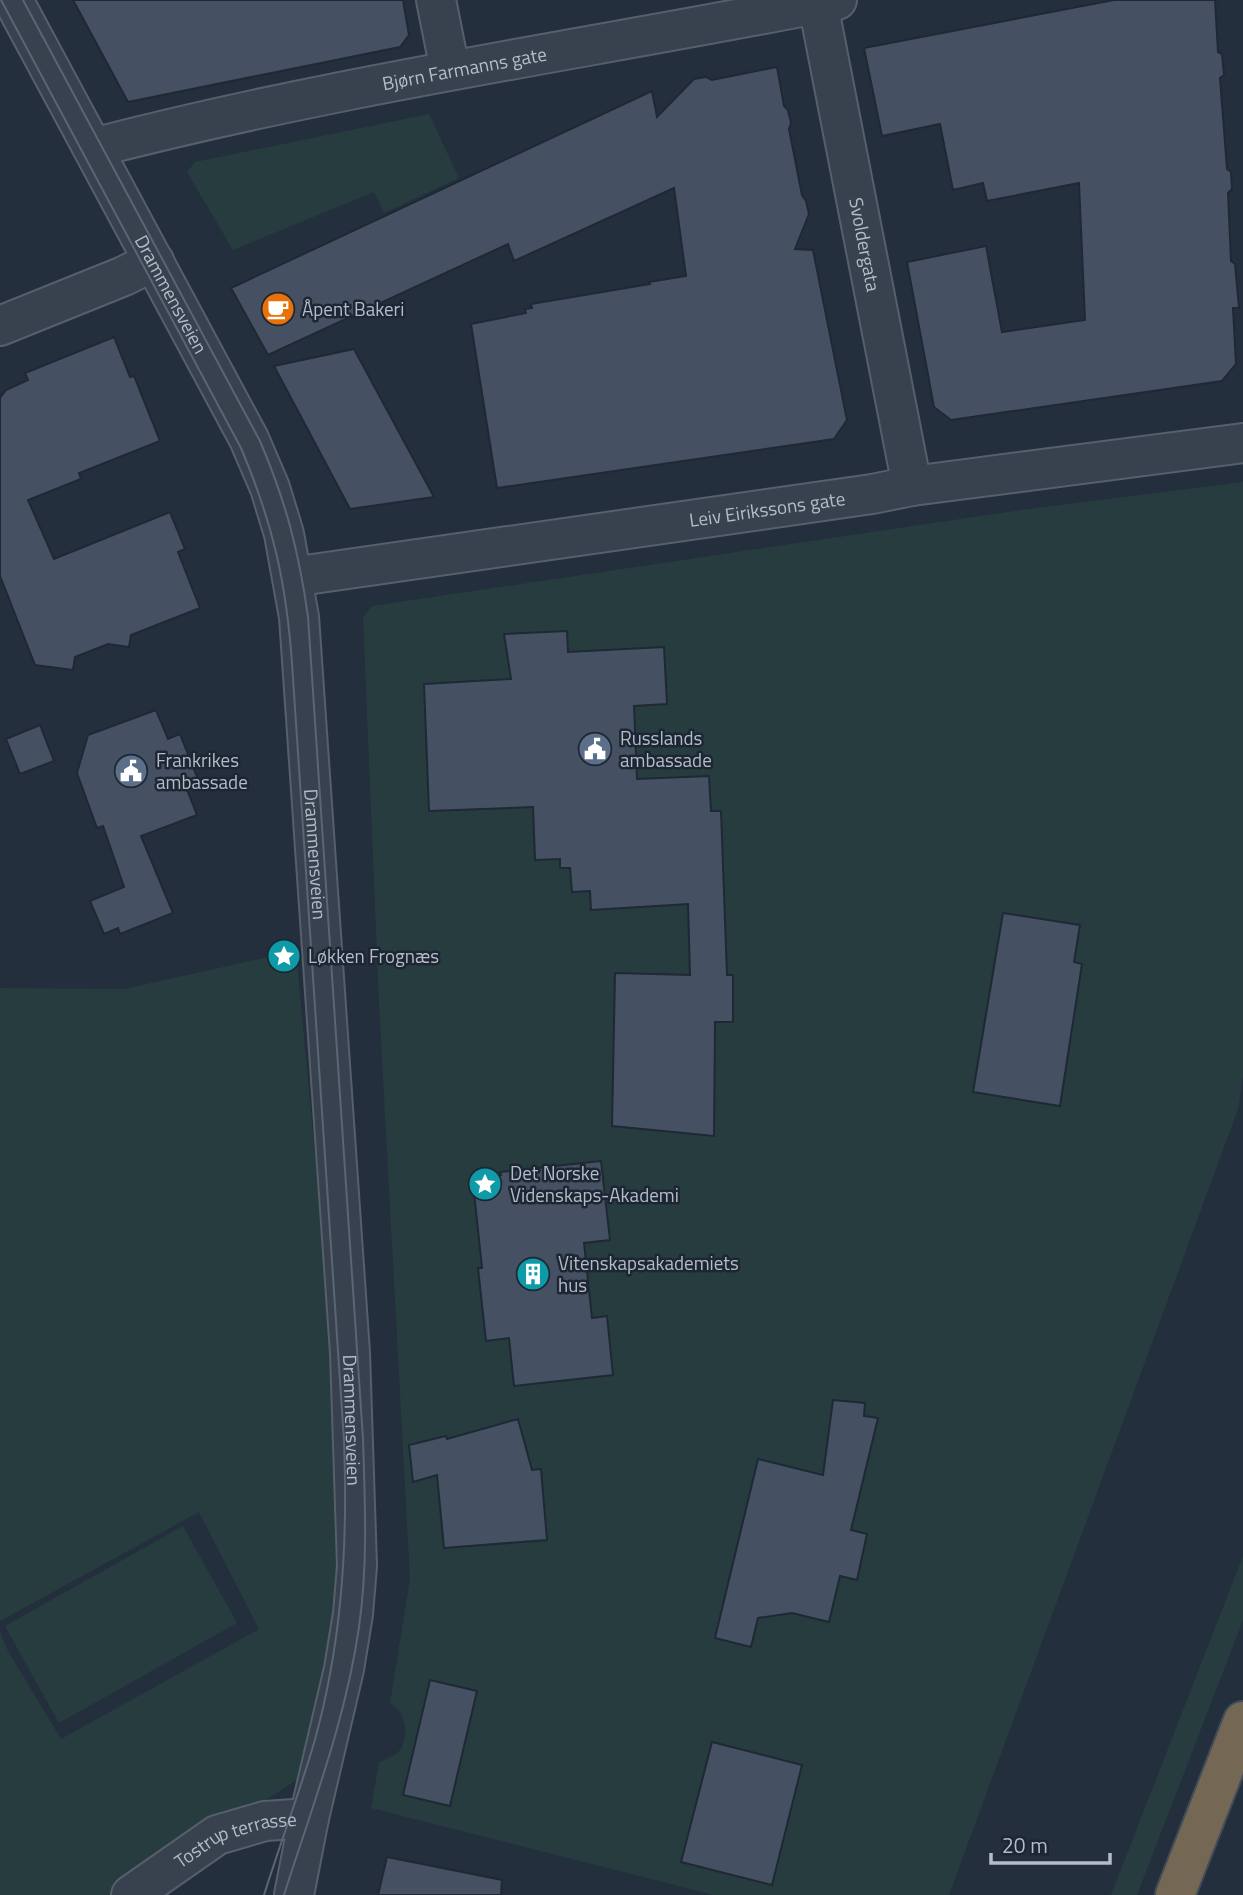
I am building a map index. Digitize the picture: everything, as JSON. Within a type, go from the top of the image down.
[{"type":"highway","points":[[1175,1895],[1243,1721]]},
{"type":"street","name":"Drammensveien","points":[[13,0],[250,439],[270,488],[284,534],[299,617],[350,1353],[357,1566],[344,1668],[294,1895]]},
{"type":"street","points":[[436,0],[450,70]]},
{"type":"street","name":"Bjørn Farmanns gate","points":[[93,148],[146,134],[450,70],[827,2]]},
{"type":"street","name":"Svoldergata","points":[[827,2],[912,486]]},
{"type":"street","points":[[0,326],[154,261]]},
{"type":"street","name":"Leiv Eirikssons gate","points":[[292,577],[859,496],[912,486],[1243,443]]},
{"type":"street","name":"Tostrup terrasse","points":[[131,1895],[217,1835],[265,1821],[309,1818]]},
{"type":"green space","points":[[429,114],[459,178],[384,213],[374,192],[233,250],[187,172],[195,162]]},
{"type":"green space","points":[[1243,482],[1243,1076],[1238,1109],[949,1895],[714,1895],[371,1808],[379,1762],[398,1752],[404,1741],[402,1716],[390,1703],[410,1579],[379,1003],[363,617],[372,606],[1021,510]]},
{"type":"green space","points":[[296,951],[340,1422],[342,1623],[309,1772],[118,1895],[0,1895],[0,1632],[8,1651],[61,1739],[259,1629],[199,1512],[0,1621],[0,988],[124,989]]},
{"type":"green space","points":[[183,1526],[237,1623],[59,1723],[5,1626]]},
{"type":"green space","points":[[1243,1556],[1243,1620],[1137,1895],[1111,1895]]},
{"type":"building","points":[[73,0],[403,0],[409,35],[400,47],[128,102]]},
{"type":"building","points":[[1114,0],[1215,0],[1218,52],[1222,54],[1224,75],[1220,78],[1227,169],[1231,172],[1232,189],[1228,193],[1231,261],[1235,264],[1239,308],[1233,308],[1236,364],[1222,381],[951,420],[934,407],[907,262],[986,246],[1002,332],[1085,320],[1079,183],[987,201],[983,183],[953,190],[940,124],[882,136],[864,48]]},
{"type":"building","points":[[777,67],[784,106],[788,110],[791,123],[789,129],[802,195],[809,214],[795,249],[813,250],[847,420],[834,439],[497,488],[471,324],[526,313],[525,309],[532,308],[531,304],[686,276],[674,188],[514,261],[508,244],[268,355],[231,288],[652,91],[657,117],[694,79],[706,77],[712,80]]},
{"type":"building","points":[[114,337],[130,377],[134,376],[160,441],[79,473],[81,479],[28,500],[54,559],[170,512],[185,549],[178,552],[200,608],[131,635],[129,647],[108,644],[75,657],[73,670],[35,665],[0,576],[0,398],[6,390],[28,380],[25,373]]},
{"type":"building","points":[[354,349],[434,497],[350,509],[274,366]]},
{"type":"building","points":[[567,631],[568,652],[664,647],[667,704],[634,706],[637,779],[709,776],[711,811],[721,811],[727,975],[733,975],[733,1022],[715,1022],[714,1136],[612,1126],[615,973],[690,975],[688,904],[591,910],[590,891],[572,892],[570,868],[560,868],[560,859],[535,860],[533,807],[429,811],[424,684],[511,679],[504,634]]},
{"type":"building","name":"Frankrikes ambassade","points":[[156,710],[168,739],[180,734],[199,782],[186,787],[197,815],[141,836],[173,913],[120,934],[118,928],[104,934],[90,901],[124,887],[103,826],[97,828],[77,773],[88,735]]},
{"type":"building","points":[[40,725],[54,761],[20,774],[6,739]]},
{"type":"building","points":[[1003,913],[1080,925],[1074,962],[1082,964],[1060,1106],[973,1092]]},
{"type":"building","name":"Vitenskapsakademiets hus","points":[[601,1161],[610,1240],[584,1243],[592,1318],[607,1316],[613,1375],[514,1386],[509,1338],[486,1341],[478,1268],[482,1268],[474,1192],[486,1191],[485,1177],[501,1175],[500,1172]]},
{"type":"building","points":[[833,1400],[865,1403],[864,1416],[878,1418],[851,1530],[867,1534],[857,1580],[840,1576],[829,1622],[792,1613],[758,1618],[751,1647],[715,1638],[758,1459],[823,1475]]},
{"type":"building","points":[[518,1419],[532,1470],[541,1469],[547,1540],[444,1548],[437,1475],[413,1482],[409,1445],[446,1436],[447,1439]]},
{"type":"building","points":[[430,1680],[477,1691],[450,1806],[403,1795]]},
{"type":"building","points":[[712,1742],[802,1765],[772,1885],[681,1862]]},
{"type":"building","points":[[387,1857],[502,1880],[501,1895],[378,1895]]},
{"type":"tram line","points":[[1,0],[241,448],[270,528],[286,606],[344,1441],[345,1517],[337,1631],[323,1706],[314,1743],[264,1895]]},
{"type":"tram line","points":[[23,0],[260,441],[290,527],[308,617],[363,1439],[365,1556],[359,1627],[346,1695],[284,1895]]},
{"type":"place","name":"Åpent Bakeri","points":[[278,309]]},
{"type":"place","name":"Russlands ambassade","points":[[595,749]]},
{"type":"place","name":"Frankrikes ambassade","points":[[131,771]]},
{"type":"place","name":"Løkken Frognæs","points":[[284,956]]},
{"type":"place","name":"Det Norske Videnskaps-Akademi","points":[[485,1184]]},
{"type":"place","name":"Vitenskapsakademiets hus","points":[[533,1274]]}]
